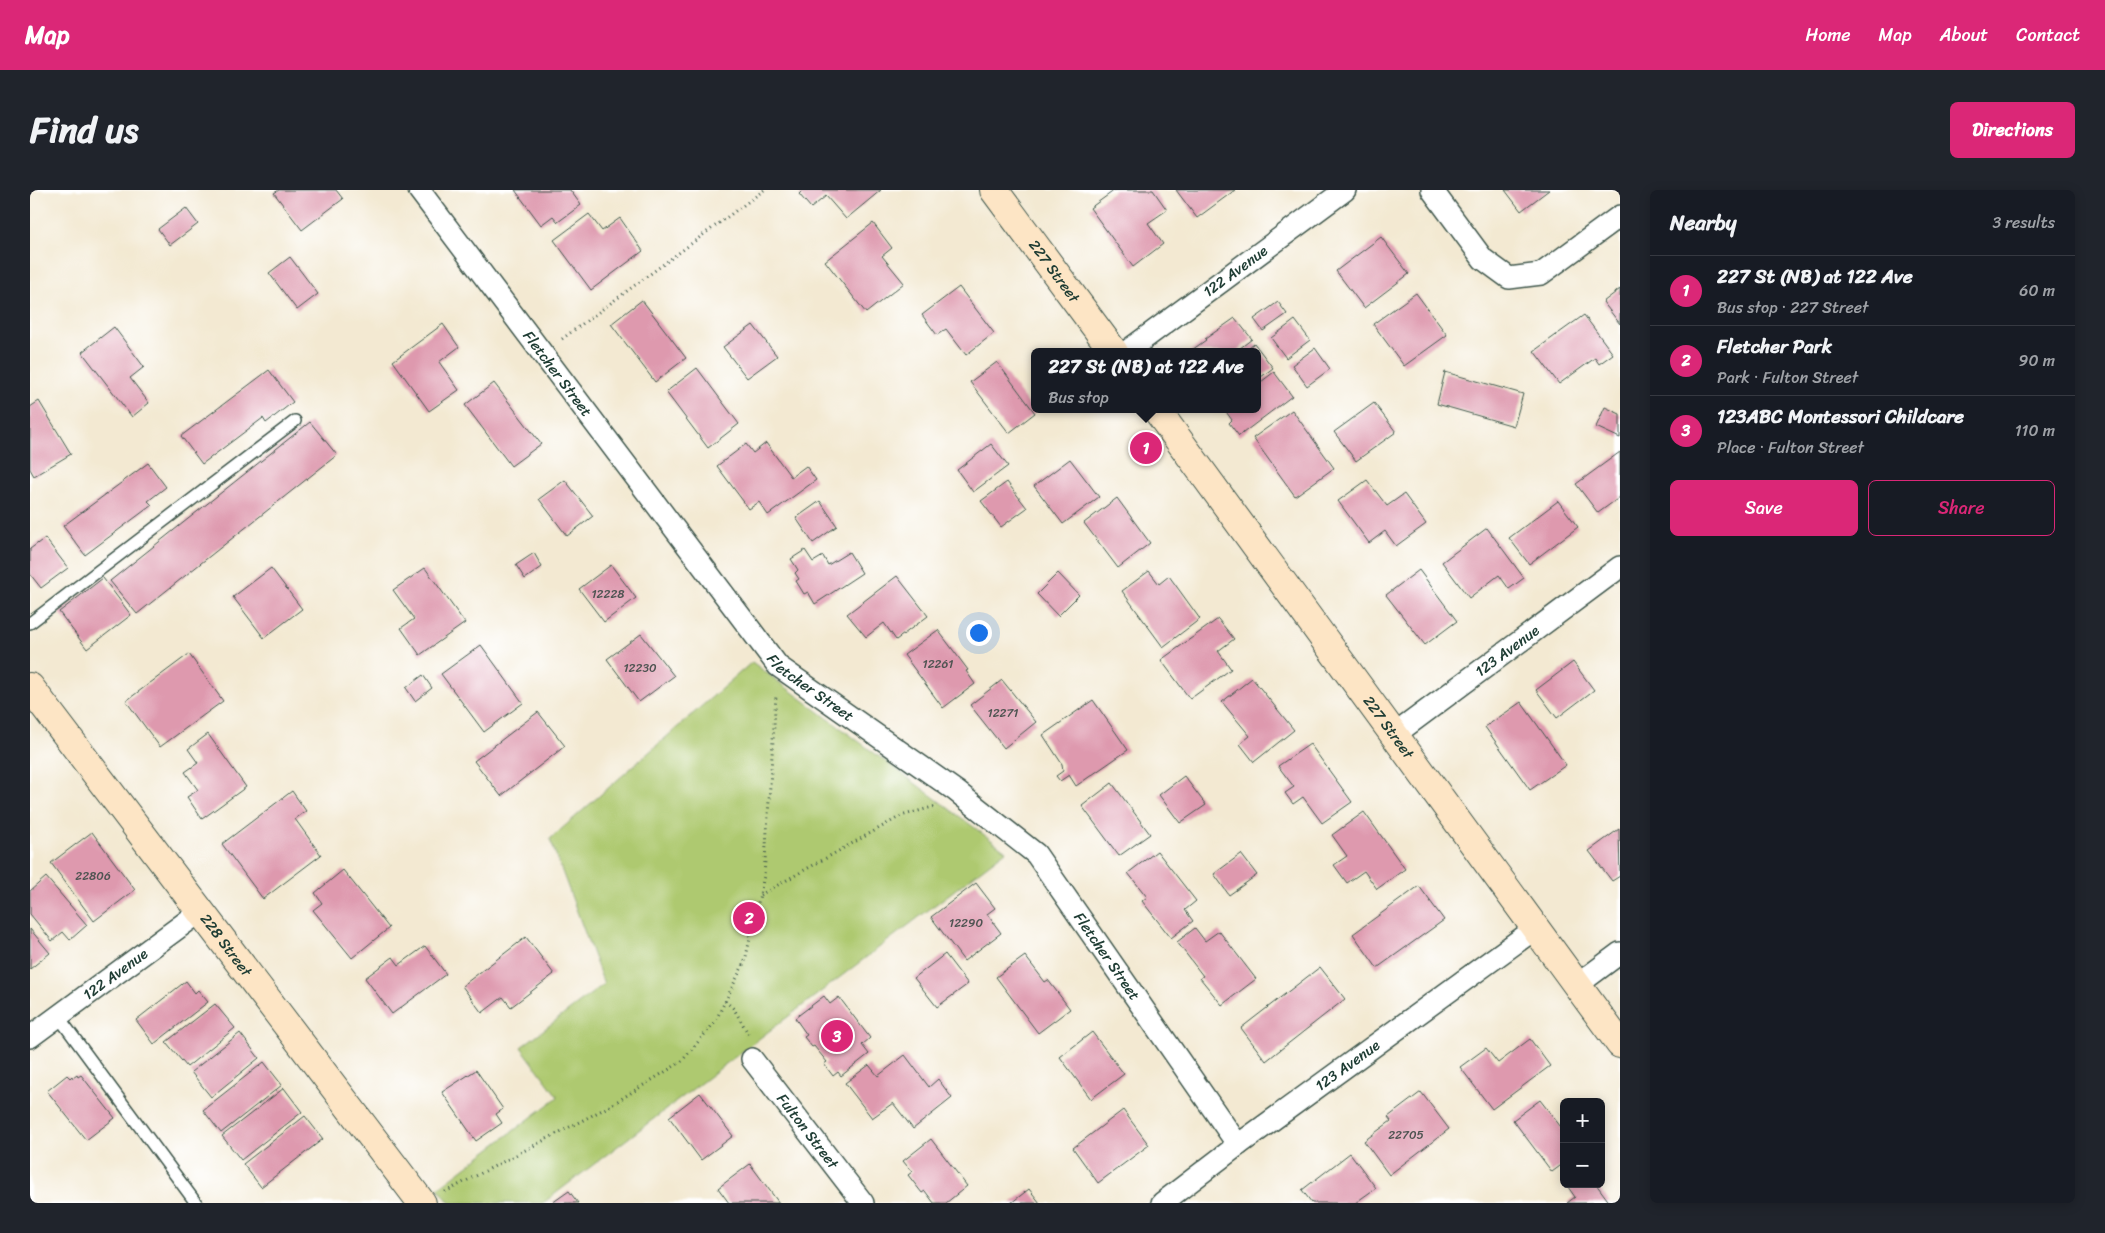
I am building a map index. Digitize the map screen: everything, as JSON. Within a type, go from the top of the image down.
[{"type":"main road","name":"227 Street","points":[[994,190],[1111,348]]},
{"type":"main road","name":"227 Street","points":[[1159,413],[1620,1044]]},
{"type":"main road","name":"228 Street","points":[[30,687],[201,912],[431,1199]]},
{"type":"street","name":"Fletcher Street","points":[[419,190],[778,666],[956,791],[1036,854],[1238,1145]]},
{"type":"street","name":"122 Avenue","points":[[1131,348],[1345,190]]},
{"type":"street","points":[[1432,190],[1483,259],[1509,278],[1541,274],[1620,216]]},
{"type":"street","name":"123 Avenue","points":[[1394,735],[1620,567]]},
{"type":"street","name":"122 Avenue","points":[[30,1037],[201,912]]},
{"type":"street","name":"123 Avenue","points":[[1162,1203],[1238,1145],[1536,928]]},
{"type":"street","points":[[1577,985],[1620,953]]},
{"type":"street","name":"Fulton Street","points":[[752,1060],[863,1203]]},
{"type":"lane","points":[[30,623],[295,421]]},
{"type":"lane","points":[[58,1016],[196,1203]]},
{"type":"path","points":[[542,354],[764,190]]},
{"type":"path","points":[[431,1199],[608,1107],[681,1062],[714,1022],[745,961],[764,876],[778,666]]},
{"type":"path","points":[[760,895],[901,816],[940,806],[956,791]]},
{"type":"path","points":[[725,1001],[734,1009],[755,1048],[752,1060]]},
{"type":"green space","points":[[752,662],[1006,851],[543,1203],[450,1203],[438,1188],[558,1097],[521,1047],[604,984],[550,839]]},
{"type":"building","points":[[279,190],[336,190],[343,199],[302,230],[274,193]]},
{"type":"building","points":[[515,190],[570,190],[581,205],[558,222],[553,216],[541,225]]},
{"type":"building","points":[[803,190],[881,190],[846,219],[826,196],[811,208],[799,194]]},
{"type":"building","points":[[1115,190],[1153,190],[1167,210],[1148,223],[1163,244],[1133,267],[1090,208]]},
{"type":"building","points":[[1176,190],[1235,190],[1197,218]]},
{"type":"building","points":[[1505,190],[1549,190],[1521,211]]},
{"type":"building","points":[[186,208],[198,224],[170,245],[158,229]]},
{"type":"building","points":[[589,214],[602,231],[620,218],[643,251],[591,290],[554,240]]},
{"type":"building","points":[[873,223],[892,248],[882,256],[904,283],[866,313],[825,261]]},
{"type":"building","points":[[1381,237],[1409,274],[1364,308],[1336,271]]},
{"type":"building","points":[[290,257],[318,294],[297,310],[269,273]]},
{"type":"building","points":[[959,287],[994,333],[966,355],[946,329],[937,335],[922,315]]},
{"type":"building","points":[[1620,289],[1620,324],[1603,302]]},
{"type":"building","points":[[1416,293],[1447,335],[1404,366],[1373,324]]},
{"type":"building","points":[[642,300],[686,358],[655,382],[611,324]]},
{"type":"building","points":[[1278,302],[1287,314],[1263,331],[1254,319]]},
{"type":"building","points":[[1584,315],[1613,354],[1599,364],[1595,358],[1559,384],[1534,351]]},
{"type":"building","points":[[1235,318],[1252,339],[1240,348],[1195,348]]},
{"type":"building","points":[[1295,320],[1310,340],[1286,358],[1271,338]]},
{"type":"building","points":[[443,324],[459,347],[439,362],[459,390],[429,411],[393,361]]},
{"type":"building","points":[[753,325],[777,356],[747,378],[723,347]]},
{"type":"building","points":[[114,327],[144,367],[130,378],[149,403],[132,417],[82,352]]},
{"type":"building","points":[[1254,343],[1258,348],[1248,348]]},
{"type":"building","points":[[1315,348],[1330,369],[1307,386],[1292,365]]},
{"type":"building","points":[[1261,352],[1273,368],[1261,377]]},
{"type":"building","points":[[997,362],[1031,408],[1031,413],[1035,413],[1009,433],[970,382]]},
{"type":"building","points":[[697,368],[739,424],[708,448],[666,392]]},
{"type":"building","points":[[269,370],[293,402],[266,423],[263,418],[202,464],[181,436]]},
{"type":"building","points":[[1274,372],[1292,396],[1239,436],[1229,423],[1232,420],[1227,413],[1261,413],[1261,382]]},
{"type":"building","points":[[1445,372],[1523,394],[1514,426],[1437,404]]},
{"type":"building","points":[[494,383],[541,444],[511,466],[465,405]]},
{"type":"building","points":[[39,401],[71,454],[34,476],[30,469],[30,407]]},
{"type":"building","points":[[1374,403],[1396,432],[1356,461],[1334,432]]},
{"type":"building","points":[[1605,407],[1620,414],[1620,438],[1596,427]]},
{"type":"building","points":[[1292,410],[1334,468],[1295,496],[1253,438]]},
{"type":"building","points":[[310,422],[337,455],[137,614],[110,581]]},
{"type":"building","points":[[766,443],[791,477],[806,466],[816,480],[768,515],[759,502],[749,509],[717,466],[746,444],[753,453]]},
{"type":"building","points":[[991,444],[1008,466],[973,492],[957,470]]},
{"type":"building","points":[[1620,452],[1620,497],[1598,513],[1576,484]]},
{"type":"building","points":[[1070,459],[1099,497],[1063,524],[1034,486]]},
{"type":"building","points":[[148,463],[166,487],[148,501],[152,505],[85,555],[63,526]]},
{"type":"building","points":[[565,480],[593,516],[567,536],[539,499]]},
{"type":"building","points":[[1367,480],[1387,506],[1404,494],[1426,524],[1396,546],[1385,531],[1369,543],[1338,501]]},
{"type":"building","points":[[1007,482],[1027,508],[1001,527],[981,501]]},
{"type":"building","points":[[1117,498],[1150,543],[1118,568],[1084,523]]},
{"type":"building","points":[[820,501],[837,526],[813,543],[796,518]]},
{"type":"building","points":[[1558,501],[1578,527],[1529,564],[1509,538]]},
{"type":"building","points":[[1487,528],[1524,578],[1509,589],[1499,575],[1469,598],[1442,562]]},
{"type":"building","points":[[45,538],[68,568],[41,588],[30,574],[30,549]]},
{"type":"building","points":[[805,550],[813,562],[823,556],[828,565],[849,552],[862,573],[815,604],[808,592],[804,594],[796,581],[799,579],[795,573],[798,570],[791,559]]},
{"type":"building","points":[[534,553],[542,567],[525,579],[516,565]]},
{"type":"building","points":[[611,565],[636,598],[604,622],[579,589]]},
{"type":"building","points":[[271,568],[302,609],[264,638],[233,597]]},
{"type":"building","points":[[425,568],[465,623],[420,655],[401,628],[414,619],[393,590]]},
{"type":"building","points":[[1419,570],[1457,621],[1425,645],[1386,595]]},
{"type":"building","points":[[1149,571],[1159,584],[1169,576],[1200,619],[1163,647],[1122,591]]},
{"type":"building","points":[[1058,573],[1079,595],[1058,616],[1037,594]]},
{"type":"building","points":[[897,576],[928,616],[896,640],[884,623],[866,637],[847,614]]},
{"type":"building","points":[[103,578],[131,615],[87,649],[59,612]]},
{"type":"building","points":[[1218,619],[1234,639],[1218,651],[1231,669],[1190,699],[1161,660]]},
{"type":"building","points":[[938,630],[968,670],[966,671],[975,684],[943,708],[904,655]]},
{"type":"building","points":[[641,634],[674,676],[639,702],[607,659]]},
{"type":"building","points":[[481,645],[523,703],[484,732],[441,674]]},
{"type":"building","points":[[189,654],[223,701],[160,747],[126,701]]},
{"type":"building","points":[[1573,662],[1594,690],[1557,718],[1536,690]]},
{"type":"building","points":[[423,675],[432,688],[415,701],[406,688]]},
{"type":"building","points":[[1252,678],[1294,730],[1254,762],[1240,744],[1250,736],[1222,702]]},
{"type":"building","points":[[1002,680],[1036,722],[1004,748],[970,705]]},
{"type":"building","points":[[1093,700],[1128,750],[1076,786],[1069,775],[1060,781],[1056,776],[1063,771],[1062,764],[1043,735]]},
{"type":"building","points":[[1521,702],[1566,765],[1530,790],[1485,727]]},
{"type":"building","points":[[538,712],[565,746],[501,796],[474,761]]},
{"type":"building","points":[[208,734],[246,787],[202,819],[187,797],[198,790],[185,772],[198,763],[188,749]]},
{"type":"building","points":[[1310,744],[1352,802],[1322,823],[1303,797],[1293,804],[1285,793],[1294,787],[1278,766]]},
{"type":"building","points":[[1184,776],[1206,805],[1180,823],[1159,795]]},
{"type":"building","points":[[1112,783],[1150,834],[1119,856],[1082,806]]},
{"type":"building","points":[[292,791],[306,811],[295,819],[321,855],[263,899],[222,844]]},
{"type":"building","points":[[1364,812],[1405,869],[1377,889],[1364,871],[1347,883],[1334,865],[1347,856],[1332,835]]},
{"type":"building","points":[[1619,829],[1620,876],[1612,881],[1589,851]]},
{"type":"building","points":[[92,832],[135,890],[94,921],[51,863]]},
{"type":"building","points":[[1157,851],[1196,901],[1185,910],[1193,921],[1171,938],[1142,901],[1147,897],[1128,873]]},
{"type":"building","points":[[1241,854],[1257,875],[1229,895],[1214,874]]},
{"type":"building","points":[[343,870],[389,928],[352,958],[313,910],[322,903],[315,893]]},
{"type":"building","points":[[46,877],[87,925],[70,940],[63,932],[52,941],[30,914],[30,891]]},
{"type":"building","points":[[976,883],[995,908],[987,914],[1001,933],[964,961],[931,917]]},
{"type":"building","points":[[1419,886],[1444,920],[1377,968],[1353,934]]},
{"type":"building","points":[[1195,928],[1205,941],[1219,931],[1256,979],[1222,1005],[1200,978],[1203,976],[1177,942]]},
{"type":"building","points":[[30,929],[50,953],[30,969]]},
{"type":"building","points":[[526,937],[554,974],[511,1007],[503,997],[482,1013],[462,986]]},
{"type":"building","points":[[425,946],[446,974],[392,1014],[365,978],[393,957],[399,965]]},
{"type":"building","points":[[945,954],[968,984],[937,1007],[914,978]]},
{"type":"building","points":[[1025,956],[1045,982],[1048,980],[1070,1009],[1038,1033],[996,977]]},
{"type":"building","points":[[1320,967],[1345,999],[1266,1061],[1241,1028]]},
{"type":"building","points":[[186,981],[195,993],[198,990],[208,1002],[154,1044],[136,1020]]},
{"type":"building","points":[[824,996],[830,1004],[839,997],[870,1038],[862,1045],[869,1054],[841,1076],[838,1072],[833,1076],[824,1064],[827,1062],[804,1037],[807,1035],[795,1018]]},
{"type":"building","points":[[215,1004],[235,1028],[187,1067],[166,1042]]},
{"type":"building","points":[[1092,1032],[1124,1074],[1091,1099],[1060,1057]]},
{"type":"building","points":[[240,1033],[259,1058],[211,1097],[191,1072]]},
{"type":"building","points":[[1530,1039],[1550,1066],[1492,1109],[1460,1067],[1486,1048],[1498,1063]]},
{"type":"building","points":[[905,1055],[929,1087],[938,1079],[952,1098],[913,1129],[893,1103],[872,1118],[845,1083],[869,1065],[878,1076]]},
{"type":"building","points":[[264,1062],[282,1085],[221,1133],[203,1110]]},
{"type":"building","points":[[476,1070],[503,1109],[496,1114],[502,1123],[476,1141],[442,1092]]},
{"type":"building","points":[[67,1075],[73,1078],[81,1075],[115,1118],[86,1140],[47,1091]]},
{"type":"building","points":[[284,1088],[302,1112],[241,1160],[222,1136]]},
{"type":"building","points":[[1421,1092],[1449,1129],[1389,1175],[1364,1141],[1391,1121],[1388,1117]]},
{"type":"building","points":[[700,1093],[733,1136],[701,1160],[669,1117]]},
{"type":"building","points":[[1540,1100],[1560,1126],[1560,1166],[1552,1172],[1513,1120]]},
{"type":"building","points":[[1123,1110],[1149,1145],[1098,1183],[1073,1148]]},
{"type":"building","points":[[305,1116],[323,1139],[261,1187],[243,1164]]},
{"type":"building","points":[[931,1139],[967,1186],[946,1203],[934,1203],[925,1191],[922,1193],[908,1175],[912,1172],[903,1161]]},
{"type":"building","points":[[1350,1153],[1376,1188],[1355,1203],[1312,1203],[1302,1190]]},
{"type":"building","points":[[750,1164],[779,1203],[729,1203],[718,1188]]},
{"type":"building","points":[[1569,1188],[1599,1188],[1610,1203],[1567,1203],[1575,1197]]},
{"type":"building","points":[[1029,1189],[1040,1203],[1011,1203]]},
{"type":"building","points":[[569,1191],[578,1203],[552,1203]]},
{"type":"place","name":"227 St (NB) at 122 Ave","points":[[1146,448]]},
{"type":"place","name":"Fletcher Park","points":[[749,918]]},
{"type":"place","name":"123ABC Montessori Childcare","points":[[837,1036]]}]
